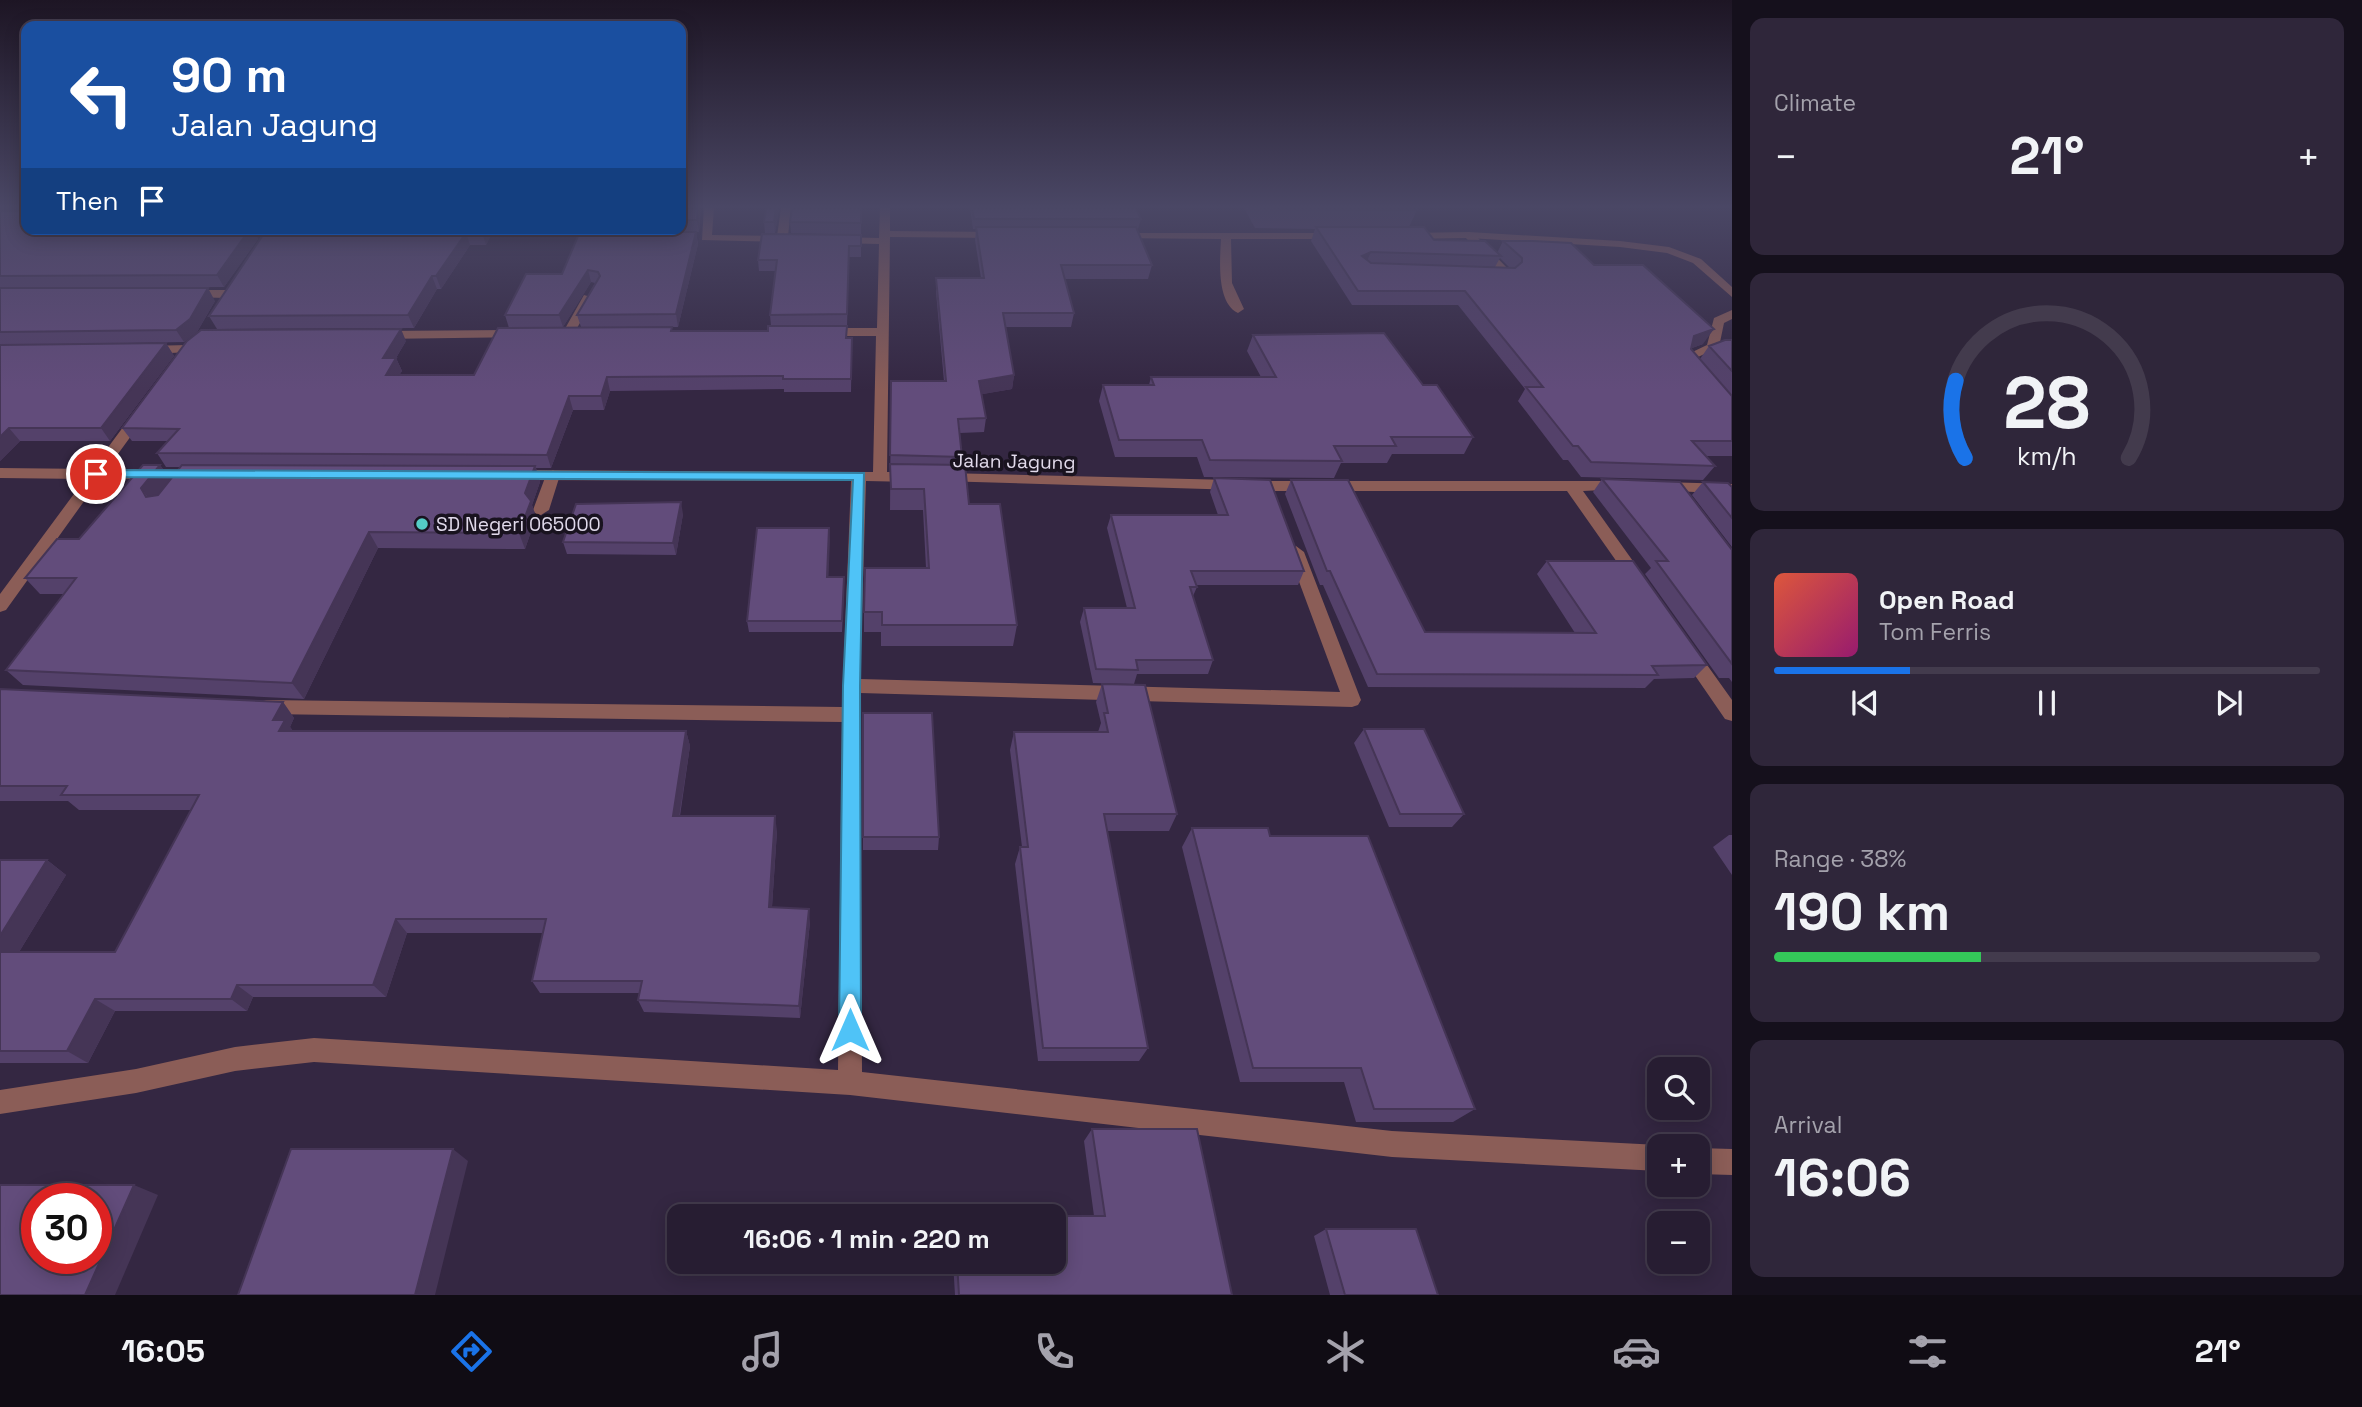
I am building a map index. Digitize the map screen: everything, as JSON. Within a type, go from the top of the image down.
[{"type":"street","points":[[880,477],[883,268]]},
{"type":"street","points":[[1226,268],[1226,283],[1238,309]]},
{"type":"street","points":[[1476,276],[1504,277],[1507,274],[1501,268]]},
{"type":"street","points":[[1705,268],[1732,293]]},
{"type":"street","points":[[554,334],[574,334],[594,287]]},
{"type":"street","points":[[177,294],[229,294]]},
{"type":"street","points":[[1707,384],[1693,369],[1689,362],[1690,356],[1713,347],[1718,321],[1732,314]]},
{"type":"street","points":[[813,332],[881,332]]},
{"type":"street","points":[[372,335],[526,334]]},
{"type":"street","points":[[134,350],[188,351]]},
{"type":"street","points":[[0,607],[149,401]]},
{"type":"street","points":[[0,474],[214,475]]},
{"type":"street","points":[[175,490],[187,475]]},
{"type":"street","name":"Jalan Jagung","points":[[498,475],[859,476],[1274,492],[1570,484],[1643,487],[1680,493],[1732,489]]},
{"type":"street","points":[[541,510],[552,475]]},
{"type":"street","points":[[850,1083],[851,686],[859,476]]},
{"type":"street","points":[[1570,484],[1647,593]]},
{"type":"street","points":[[851,686],[1352,700],[1291,536]]},
{"type":"street","points":[[1678,637],[1732,714]]},
{"type":"street","points":[[245,706],[851,715]]},
{"type":"street","points":[[0,1102],[136,1081],[235,1059],[314,1050],[850,1083],[1392,1144],[1647,1157]]},
{"type":"street","points":[[1710,1162],[1732,1163]]},
{"type":"building","points":[[0,268],[222,268],[217,275],[0,276]]},
{"type":"building","points":[[241,268],[441,268],[436,276],[432,276],[408,315],[209,316]]},
{"type":"building","points":[[564,268],[687,268],[676,314],[577,315],[600,276],[598,272],[588,270],[559,315],[505,315],[526,274],[562,274]]},
{"type":"building","points":[[776,268],[848,268],[847,314],[770,315]]},
{"type":"building","points":[[982,268],[1062,268],[1074,313],[1003,313],[1014,375],[979,381],[986,418],[958,419],[962,457],[890,455],[891,381],[946,381],[936,278],[984,278]]},
{"type":"building","points":[[1343,268],[1647,268],[1714,329],[1694,336],[1691,349],[1732,396],[1732,441],[1692,441],[1715,466],[1591,462],[1578,446],[1573,446],[1526,387],[1543,387],[1465,291],[1358,291]]},
{"type":"building","points":[[0,288],[208,288],[190,319],[176,330],[0,332]]},
{"type":"building","points":[[768,326],[847,326],[846,338],[852,338],[851,379],[783,379],[783,376],[607,377],[601,396],[569,396],[547,455],[157,453],[179,429],[122,428],[187,341],[201,330],[401,329],[383,358],[396,358],[386,375],[474,375],[498,328],[672,327],[671,331],[768,331]]},
{"type":"building","points":[[1384,333],[1423,385],[1437,385],[1473,437],[1391,437],[1396,446],[1334,446],[1342,461],[1210,460],[1202,440],[1119,440],[1103,385],[1154,385],[1151,377],[1276,377],[1253,335]]},
{"type":"building","points":[[1732,340],[1732,371],[1709,346]]},
{"type":"building","points":[[166,343],[101,428],[9,428],[0,437],[0,345]]},
{"type":"building","points":[[890,464],[965,465],[969,504],[1000,504],[1017,625],[882,625],[882,612],[864,612],[865,568],[929,568],[924,489],[891,489]]},
{"type":"building","points":[[143,465],[160,465],[141,488],[146,497],[158,495],[182,465],[535,466],[525,493],[531,501],[519,533],[369,532],[292,683],[6,670],[76,578],[25,578],[57,539],[79,539]]},
{"type":"building","points":[[1214,478],[1270,480],[1304,571],[1191,571],[1197,587],[1190,587],[1213,660],[1136,660],[1138,670],[1096,669],[1084,608],[1135,608],[1111,515],[1228,515]]},
{"type":"building","points":[[1602,479],[1680,482],[1732,550],[1732,664],[1656,561],[1668,561]]},
{"type":"building","points":[[1291,480],[1348,480],[1425,632],[1596,633],[1547,561],[1633,561],[1707,665],[1652,666],[1658,675],[1377,674],[1330,571],[1327,571]]},
{"type":"building","points":[[1703,482],[1728,483],[1732,487],[1732,518]]},
{"type":"building","points":[[681,502],[673,543],[563,542],[576,504]]},
{"type":"building","points":[[757,528],[829,528],[827,577],[844,577],[842,621],[747,621]]},
{"type":"building","points":[[1102,684],[1145,685],[1177,814],[1104,814],[1148,1048],[1043,1048],[1020,847],[1028,847],[1014,732],[1108,732],[1104,713],[1108,713]]},
{"type":"building","points":[[0,689],[283,702],[273,720],[285,720],[279,731],[686,731],[673,816],[775,816],[769,907],[809,909],[799,1006],[638,1000],[642,981],[532,981],[546,919],[396,919],[373,985],[237,985],[231,999],[95,999],[67,1051],[0,1051],[0,952],[115,952],[199,795],[61,795],[67,786],[0,786]]},
{"type":"building","points":[[863,713],[932,713],[939,837],[863,837]]},
{"type":"building","points":[[1364,729],[1424,729],[1464,814],[1400,814]]},
{"type":"building","points":[[1192,828],[1268,828],[1270,836],[1368,836],[1475,1109],[1374,1109],[1361,1068],[1253,1068]]},
{"type":"building","points":[[0,860],[47,860],[0,936]]},
{"type":"building","points":[[1092,1129],[1197,1129],[1232,1295],[959,1295],[958,1274],[1066,1274],[1066,1216],[1105,1216]]},
{"type":"building","points":[[291,1149],[453,1149],[415,1295],[238,1295]]},
{"type":"building","points":[[0,1185],[21,1185],[21,1274],[94,1274],[85,1295],[0,1295]]},
{"type":"building","points":[[112,1185],[134,1185],[112,1234]]},
{"type":"building","points":[[1326,1229],[1416,1229],[1438,1295],[1345,1295]]},
{"type":"place","name":"SD Negeri 065000","points":[[422,524]]},
{"type":"route","points":[[96,474],[859,476],[851,686],[850,1030]]}]
